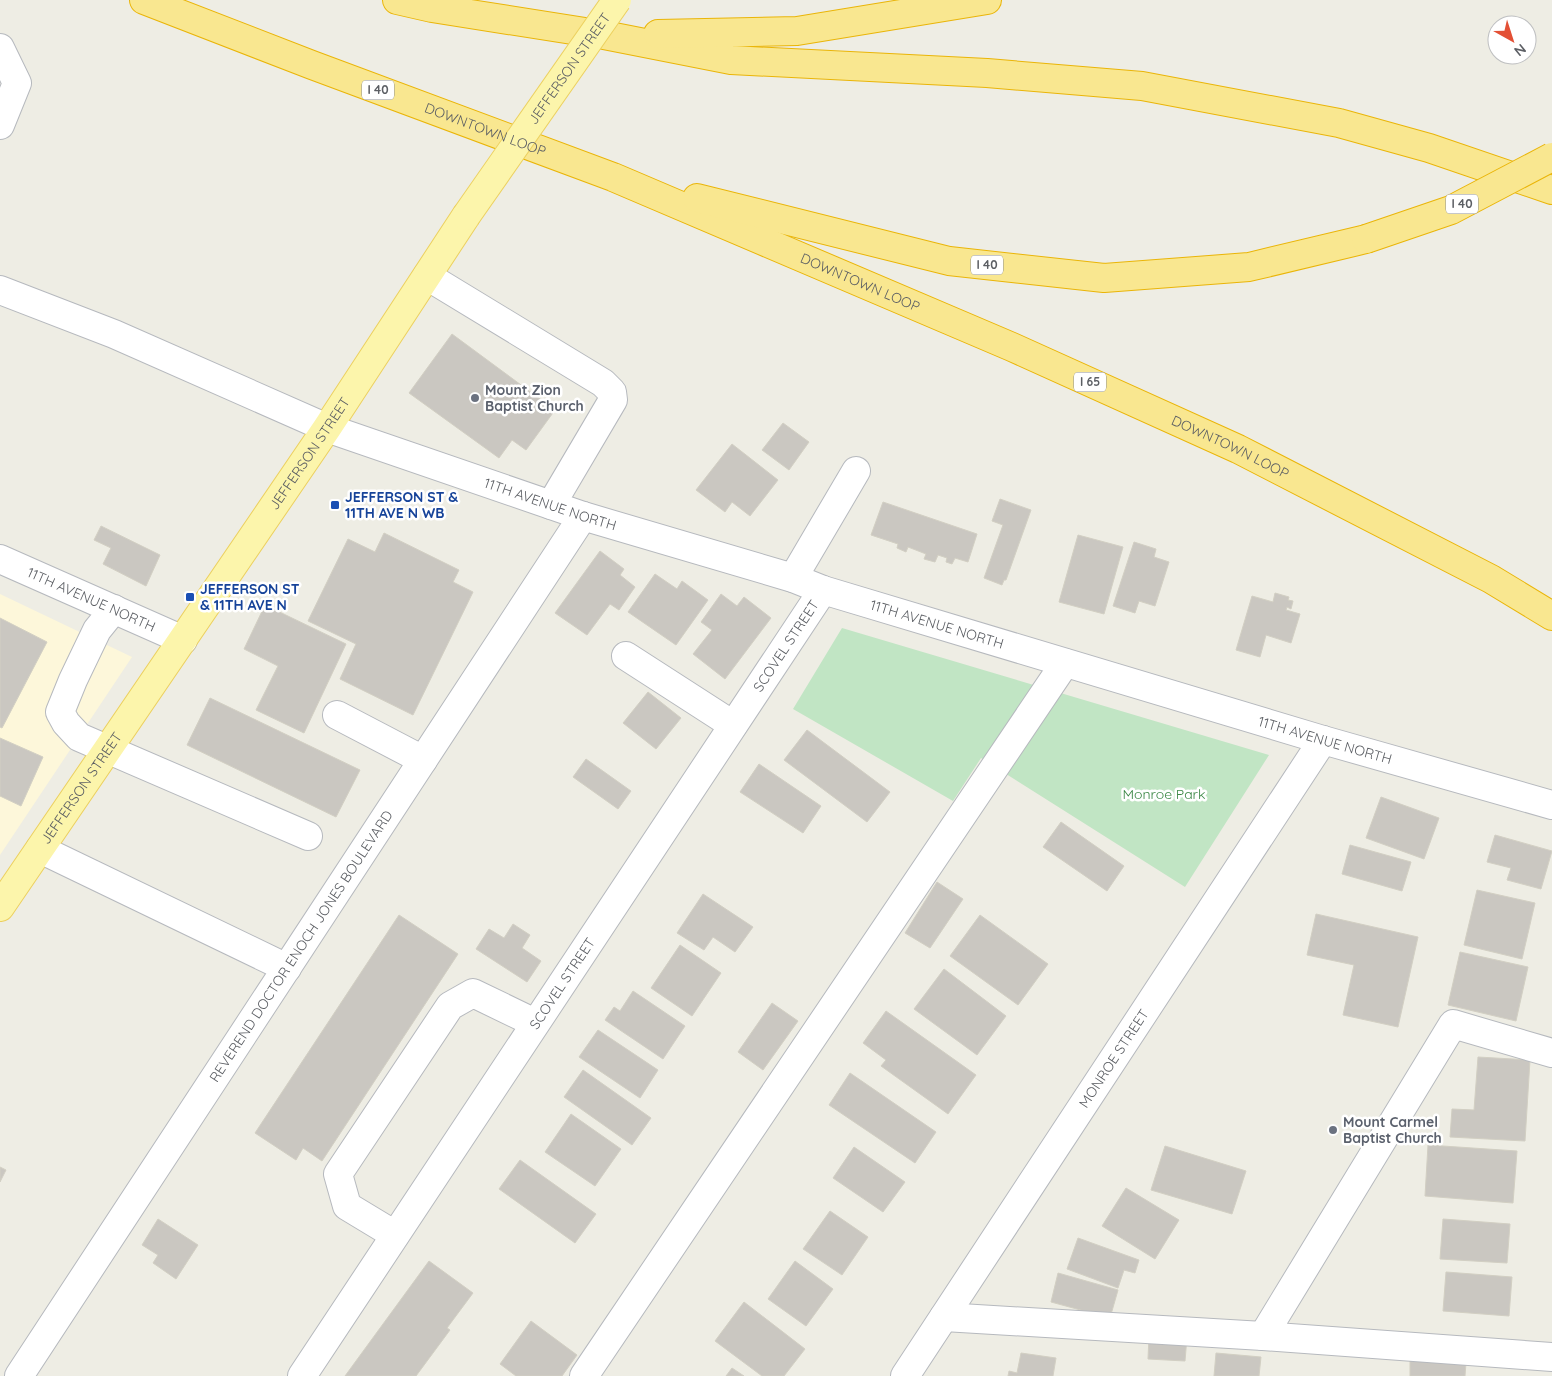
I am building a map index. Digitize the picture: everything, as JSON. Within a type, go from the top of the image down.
[{"type":"highway","name":"DOWNTOWN LOOP","points":[[144,0],[312,65],[614,177],[1012,346],[1238,449],[1491,579],[1552,616]]},
{"type":"highway","points":[[398,0],[432,8],[604,35],[731,60],[987,73],[1142,86],[1339,124],[1429,148],[1552,190]]},
{"type":"highway","points":[[604,35],[797,31],[987,0]]},
{"type":"highway","name":"I 40","points":[[614,177],[948,261],[1104,278],[1249,267],[1366,238],[1451,210],[1552,157]]},
{"type":"main road","name":"JEFFERSON STREET","points":[[0,907],[327,428],[466,216],[617,0]]},
{"type":"street","points":[[0,48],[17,83],[0,125]]},
{"type":"street","points":[[427,276],[603,382],[612,392],[613,400],[551,505]]},
{"type":"street","name":"11TH AVENUE NORTH","points":[[0,290],[114,334],[327,428],[583,516],[793,578],[823,590],[1064,663],[1323,740],[1552,805]]},
{"type":"street","points":[[793,578],[856,471]]},
{"type":"street","name":"REVEREND DOCTOR ENOCH JONES BOULEVARD","points":[[19,1376],[583,516]]},
{"type":"street","name":"11TH AVENUE NORTH","points":[[0,559],[183,640]]},
{"type":"street","name":"SCOVEL STREET","points":[[302,1376],[823,590]]},
{"type":"street","points":[[114,609],[97,630],[73,680],[60,712],[66,723],[79,737],[308,836]]},
{"type":"street","points":[[626,656],[733,725]]},
{"type":"street","points":[[584,1376],[1064,663]]},
{"type":"street","points":[[337,715],[423,760]]},
{"type":"street","name":"MONROE STREET","points":[[905,1376],[1323,740]]},
{"type":"street","points":[[40,849],[287,968]]},
{"type":"street","points":[[395,1235],[348,1206],[338,1174],[450,1006],[473,993],[535,1023]]},
{"type":"street","points":[[1263,1336],[1453,1024],[1552,1053]]},
{"type":"street","points":[[944,1316],[1263,1336],[1552,1358]]},
{"type":"shaded area","points":[[0,594],[132,657],[0,855]]},
{"type":"green space","name":"Monroe Park","points":[[842,628],[1269,755],[1185,887],[981,758],[953,801],[793,709]]},
{"type":"building","points":[[452,334],[555,410],[526,450],[512,440],[499,458],[409,393]]},
{"type":"building","points":[[783,423],[809,442],[789,470],[762,450]]},
{"type":"building","points":[[732,444],[778,480],[750,516],[732,502],[725,512],[696,490]]},
{"type":"building","points":[[1000,499],[1031,510],[1006,580],[1004,580],[1002,585],[984,578],[1003,525],[992,521]]},
{"type":"building","points":[[883,502],[977,534],[968,562],[955,558],[952,564],[946,562],[947,558],[938,555],[935,562],[924,559],[926,554],[908,547],[906,552],[897,548],[898,544],[871,535]]},
{"type":"building","points":[[101,526],[160,555],[146,586],[103,564],[111,548],[94,540]]},
{"type":"building","points":[[384,533],[459,570],[453,582],[473,592],[413,715],[340,679],[356,644],[308,621],[348,539],[375,552]]},
{"type":"building","points":[[1078,535],[1123,547],[1104,614],[1059,602]]},
{"type":"building","points":[[1134,542],[1156,549],[1154,557],[1169,562],[1155,606],[1139,601],[1135,613],[1113,606]]},
{"type":"building","points":[[600,551],[624,569],[620,575],[635,587],[619,610],[610,604],[587,635],[555,613]]},
{"type":"building","points":[[655,574],[677,589],[682,581],[708,600],[676,645],[628,612]]},
{"type":"building","points":[[1275,593],[1289,597],[1288,600],[1293,601],[1291,609],[1287,607],[1286,610],[1300,614],[1291,643],[1266,635],[1260,657],[1236,650],[1252,596],[1273,602]]},
{"type":"building","points":[[721,594],[737,606],[744,597],[771,618],[725,679],[693,654],[712,630],[701,622]]},
{"type":"building","points":[[265,605],[346,644],[304,733],[256,710],[278,666],[244,649]]},
{"type":"building","points":[[0,618],[47,642],[2,728],[0,727]]},
{"type":"building","points":[[648,692],[681,718],[656,749],[623,723]]},
{"type":"building","points":[[210,698],[360,770],[336,817],[187,745]]},
{"type":"building","points":[[807,730],[890,792],[867,822],[784,760]]},
{"type":"building","points":[[0,738],[43,757],[21,806],[0,796]]},
{"type":"building","points":[[586,759],[631,791],[618,809],[573,777]]},
{"type":"building","points":[[759,764],[821,806],[803,833],[740,792]]},
{"type":"building","points":[[1381,797],[1439,818],[1424,859],[1366,838]]},
{"type":"building","points":[[1061,822],[1124,866],[1107,891],[1043,847]]},
{"type":"building","points":[[1495,835],[1552,851],[1541,889],[1507,880],[1511,868],[1487,862]]},
{"type":"building","points":[[1350,845],[1411,862],[1402,891],[1342,874]]},
{"type":"building","points":[[937,882],[963,899],[930,948],[905,933]]},
{"type":"building","points":[[1477,890],[1535,903],[1522,959],[1464,945]]},
{"type":"building","points":[[703,894],[753,927],[735,952],[713,937],[704,950],[677,933]]},
{"type":"building","points":[[1316,914],[1418,937],[1398,1027],[1343,1015],[1354,965],[1307,955]]},
{"type":"building","points":[[399,915],[458,954],[322,1161],[303,1148],[296,1160],[255,1133]]},
{"type":"building","points":[[980,915],[1048,964],[1018,1005],[950,956]]},
{"type":"building","points":[[513,924],[530,935],[522,948],[541,961],[527,982],[476,949],[489,929],[504,938]]},
{"type":"building","points":[[680,945],[721,973],[692,1016],[651,988]]},
{"type":"building","points":[[1460,952],[1528,967],[1516,1021],[1448,1005]]},
{"type":"building","points":[[944,969],[1006,1016],[977,1055],[914,1009]]},
{"type":"building","points":[[633,991],[685,1026],[663,1059],[605,1020],[614,1007],[620,1011]]},
{"type":"building","points":[[772,1003],[798,1021],[763,1070],[738,1052]]},
{"type":"building","points":[[886,1011],[976,1075],[948,1114],[881,1066],[886,1060],[863,1043]]},
{"type":"building","points":[[598,1030],[658,1070],[640,1098],[579,1057]]},
{"type":"building","points":[[1478,1057],[1530,1060],[1525,1141],[1450,1137],[1452,1109],[1474,1110]]},
{"type":"building","points":[[583,1070],[651,1118],[632,1145],[564,1097]]},
{"type":"building","points":[[850,1073],[936,1132],[915,1163],[829,1105]]},
{"type":"building","points":[[571,1114],[621,1149],[595,1186],[545,1152]]},
{"type":"building","points":[[1428,1145],[1517,1151],[1513,1203],[1425,1196]]},
{"type":"building","points":[[1165,1146],[1246,1171],[1232,1214],[1151,1190]]},
{"type":"building","points":[[854,1147],[905,1182],[883,1212],[833,1178]]},
{"type":"building","points":[[520,1160],[596,1214],[575,1243],[499,1189]]},
{"type":"building","points":[[0,1167],[6,1170],[0,1182]]},
{"type":"building","points":[[1126,1188],[1179,1220],[1155,1259],[1102,1226]]},
{"type":"building","points":[[830,1211],[868,1237],[842,1275],[803,1249]]},
{"type":"building","points":[[158,1219],[198,1245],[176,1279],[153,1263],[158,1255],[142,1245]]},
{"type":"building","points":[[1443,1219],[1510,1224],[1507,1263],[1440,1259]]},
{"type":"building","points":[[1078,1238],[1139,1260],[1135,1273],[1124,1270],[1118,1288],[1067,1269]]},
{"type":"building","points":[[429,1261],[473,1293],[447,1328],[450,1330],[416,1376],[345,1376]]},
{"type":"building","points":[[795,1261],[833,1289],[806,1326],[768,1299]]},
{"type":"building","points":[[1446,1272],[1512,1277],[1509,1316],[1443,1311]]},
{"type":"building","points":[[1058,1273],[1118,1290],[1110,1318],[1051,1302]]},
{"type":"building","points":[[744,1302],[805,1349],[784,1376],[762,1376],[715,1341]]},
{"type":"building","points":[[531,1321],[577,1355],[562,1376],[516,1376],[500,1364]]},
{"type":"building","points":[[1149,1336],[1187,1337],[1185,1361],[1148,1359]]},
{"type":"building","points":[[1021,1353],[1056,1358],[1053,1376],[1008,1376],[1009,1371],[1017,1373]]},
{"type":"building","points":[[1216,1353],[1261,1357],[1259,1376],[1214,1376]]},
{"type":"building","points":[[1410,1360],[1466,1363],[1465,1376],[1410,1376]]},
{"type":"building","points":[[732,1368],[744,1376],[726,1376]]},
{"type":"place","name":"Mount Zion Baptist Church","points":[[475,398]]},
{"type":"place","name":"JEFFERSON ST & 11TH AVE N WB","points":[[335,505]]},
{"type":"place","name":"JEFFERSON ST & 11TH AVE N","points":[[190,597]]},
{"type":"place","name":"Mount Carmel Baptist Church","points":[[1333,1130]]}]
